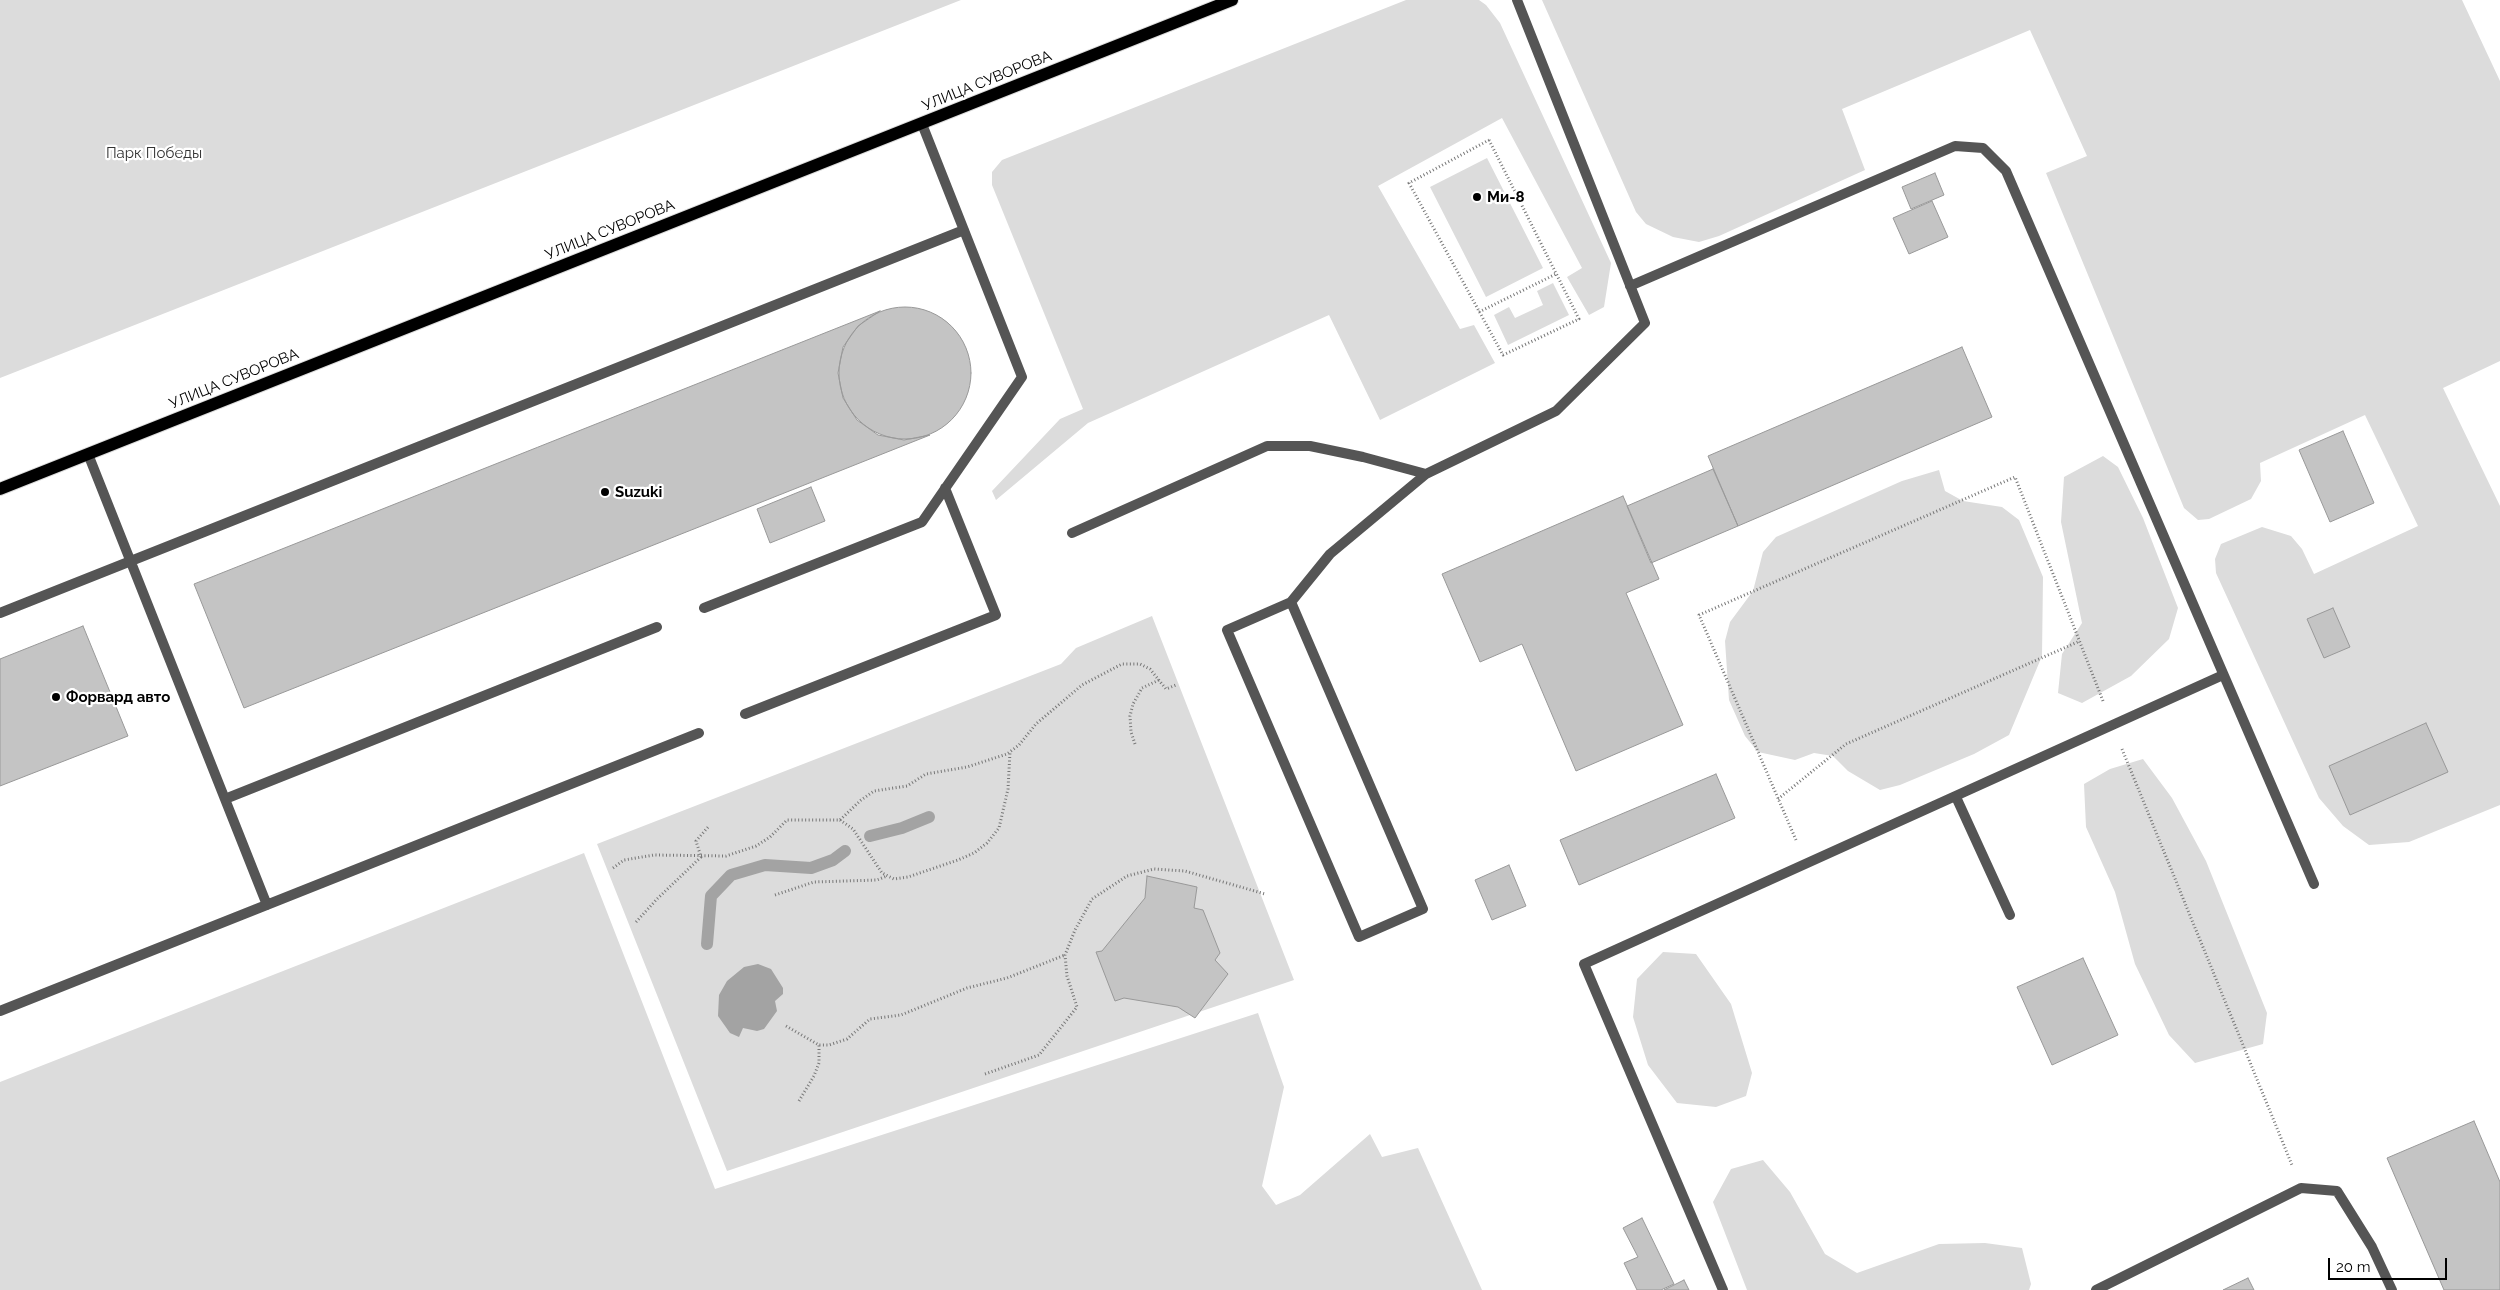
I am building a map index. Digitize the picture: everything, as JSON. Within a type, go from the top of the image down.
[{"type":"main road","name":"УЛИЦА СУВОРОВА","points":[[0,489],[1232,0]]},
{"type":"lane","points":[[1291,602],[1423,909],[1359,937],[1227,630],[1291,602],[1330,554],[1426,474],[1556,411],[1645,323],[1517,0]]},
{"type":"lane","points":[[704,608],[922,522],[1022,377],[922,124]]},
{"type":"lane","points":[[1630,286],[1955,146],[1983,148],[2006,171],[2314,884]]},
{"type":"lane","points":[[0,613],[964,230]]},
{"type":"lane","points":[[1072,533],[1266,446],[1310,446],[1363,457],[1426,474]]},
{"type":"lane","points":[[88,454],[268,905]]},
{"type":"lane","points":[[745,714],[996,615],[945,488]]},
{"type":"lane","points":[[225,799],[657,627]]},
{"type":"lane","points":[[1723,1290],[1584,964],[1956,798],[2223,675]]},
{"type":"lane","points":[[0,1011],[699,733]]},
{"type":"lane","points":[[1956,798],[2010,915]]},
{"type":"lane","points":[[2096,1290],[2301,1188],[2338,1191],[2372,1247],[2392,1290]]},
{"type":"path","points":[[1489,140],[1556,274],[1579,319],[1503,355],[1409,183],[1489,140]]},
{"type":"path","points":[[1479,312],[1556,274]]},
{"type":"path","points":[[1778,799],[1846,744],[2080,642]]},
{"type":"path","points":[[840,820],[861,800],[874,791],[907,786],[926,774],[967,767],[1010,752],[1019,745],[1036,724],[1075,691],[1112,668],[1122,664],[1140,664],[1150,669],[1166,688],[1176,685]]},
{"type":"path","points":[[1135,744],[1131,732],[1130,716],[1133,704],[1142,688],[1159,680]]},
{"type":"path","points":[[614,868],[624,860],[654,855],[726,856],[756,846],[770,837],[787,820],[840,820],[853,828],[875,865],[882,873],[894,879],[908,877],[944,866],[974,853],[987,843],[999,828],[1008,789],[1010,752]]},
{"type":"path","points":[[701,857],[696,841],[709,826]]},
{"type":"path","points":[[636,922],[701,857]]},
{"type":"path","points":[[985,1074],[1039,1055],[1077,1007],[1067,976],[1065,955],[1075,930],[1092,899],[1127,876],[1154,869],[1186,872],[1265,894]]},
{"type":"path","points":[[775,895],[814,882],[877,880],[888,876]]},
{"type":"path","points":[[786,1026],[819,1045],[829,1045],[847,1039],[870,1019],[901,1015],[967,988],[1008,978],[1065,955]]},
{"type":"path","points":[[799,1101],[814,1076],[819,1063],[819,1045]]},
{"type":"green space","name":"Парк Победы","points":[[0,0],[961,0],[0,378]]},
{"type":"green space","points":[[1406,0],[1479,0],[1486,5],[1500,23],[1611,263],[1604,307],[1589,315],[1567,277],[1582,268],[1502,118],[1378,186],[1460,329],[1474,325],[1495,363],[1380,420],[1329,315],[1088,423],[996,500],[992,491],[1060,419],[1083,409],[992,185],[992,172],[1002,160]]},
{"type":"green space","points":[[1542,0],[2462,0],[2500,81],[2500,361],[2443,388],[2500,506],[2500,805],[2409,842],[2369,845],[2343,826],[2319,798],[2216,573],[2215,559],[2221,544],[2262,527],[2291,536],[2302,549],[2314,574],[2418,526],[2365,415],[2260,463],[2261,481],[2251,499],[2209,519],[2198,520],[2184,508],[2046,173],[2087,156],[2030,30],[1842,109],[1865,170],[1719,236],[1699,242],[1673,237],[1646,224],[1636,212]]},
{"type":"green space","points":[[1487,158],[1543,268],[1486,297],[1430,187]]},
{"type":"green space","points":[[1553,283],[1569,315],[1508,345],[1494,315],[1509,307],[1515,318],[1543,305],[1537,291]]},
{"type":"green space","points":[[2103,456],[2118,467],[2143,518],[2178,608],[2169,639],[2131,676],[2082,703],[2058,693],[2062,654],[2082,623],[2061,522],[2064,477]]},
{"type":"green space","points":[[1939,470],[1945,491],[1963,501],[2002,507],[2019,520],[2043,577],[2042,656],[2009,735],[1974,754],[1900,785],[1880,790],[1848,771],[1833,756],[1814,753],[1795,760],[1758,752],[1745,736],[1729,700],[1725,641],[1730,622],[1753,591],[1763,552],[1776,537],[1902,481]]},
{"type":"green space","points":[[1152,616],[1294,980],[727,1171],[597,844],[1061,664],[1076,648]]},
{"type":"green space","points":[[2143,759],[2172,798],[2206,861],[2267,1013],[2263,1044],[2195,1063],[2169,1035],[2135,964],[2115,892],[2086,827],[2084,784],[2110,769]]},
{"type":"green space","points":[[584,853],[715,1189],[1258,1013],[1284,1087],[1262,1186],[1276,1205],[1300,1195],[1370,1134],[1382,1157],[1418,1148],[1482,1290],[0,1290],[0,1082]]},
{"type":"green space","points":[[1663,952],[1696,954],[1731,1004],[1752,1073],[1746,1096],[1716,1107],[1677,1103],[1648,1065],[1633,1017],[1637,979]]},
{"type":"green space","points":[[1763,1160],[1790,1192],[1825,1254],[1857,1273],[1939,1244],[1985,1243],[2022,1248],[2031,1284],[2029,1290],[1747,1290],[1713,1202],[1731,1169]]},
{"type":"shaded area","points":[[758,964],[771,969],[783,988],[783,994],[775,1001],[777,1011],[764,1029],[757,1031],[743,1028],[739,1037],[730,1033],[718,1016],[719,995],[727,981],[744,967]]},
{"type":"building","points":[[1935,173],[1944,195],[1911,209],[1902,187]]},
{"type":"building","points":[[1932,201],[1948,237],[1909,254],[1893,218]]},
{"type":"building","points":[[905,307],[918,308],[930,312],[952,326],[966,348],[970,360],[970,386],[966,398],[952,420],[930,434],[918,438],[905,439],[892,438],[880,434],[858,420],[844,398],[840,386],[839,373],[840,360],[844,348],[858,326],[880,312],[892,308]]},
{"type":"building","name":"Suzuki","points":[[880,311],[858,326],[843,347],[838,373],[843,398],[857,420],[878,435],[904,440],[930,435],[244,708],[194,584]]},
{"type":"building","points":[[1962,347],[1992,417],[1738,526],[1708,456]]},
{"type":"building","points":[[2343,431],[2374,503],[2330,522],[2299,450]]},
{"type":"building","points":[[1713,469],[1738,526],[1651,563],[1627,506]]},
{"type":"building","points":[[811,487],[825,521],[770,543],[757,509]]},
{"type":"building","points":[[1623,496],[1659,579],[1626,593],[1683,725],[1576,771],[1522,644],[1480,662],[1442,574]]},
{"type":"building","points":[[2333,608],[2350,647],[2324,658],[2307,619]]},
{"type":"building","name":"Форвард авто","points":[[83,626],[128,736],[0,786],[0,659]]},
{"type":"building","points":[[2426,723],[2448,772],[2350,815],[2329,766]]},
{"type":"building","points":[[1716,774],[1735,818],[1579,885],[1560,840]]},
{"type":"building","points":[[1509,865],[1526,906],[1492,920],[1475,880]]},
{"type":"building","points":[[1147,876],[1197,887],[1194,908],[1203,910],[1220,953],[1215,960],[1228,974],[1195,1018],[1178,1007],[1124,998],[1115,1001],[1096,952],[1102,951],[1145,898]]},
{"type":"building","points":[[2083,958],[2118,1035],[2052,1065],[2017,987]]},
{"type":"building","points":[[2474,1121],[2500,1182],[2500,1290],[2444,1290],[2387,1158]]},
{"type":"building","points":[[1642,1218],[1674,1284],[1661,1290],[1637,1290],[1624,1263],[1638,1257],[1623,1228]]},
{"type":"building","points":[[2248,1278],[2254,1290],[2223,1290]]},
{"type":"building","points":[[1684,1280],[1689,1290],[1664,1290]]},
{"type":"waterway","points":[[870,836],[902,828],[929,817]]},
{"type":"waterway","points":[[707,944],[711,896],[731,875],[765,865],[811,868],[833,860],[845,851]]},
{"type":"place","name":"Ми-8","points":[[1477,197]]},
{"type":"place","name":"Suzuki","points":[[605,492]]},
{"type":"place","name":"Форвард авто","points":[[56,697]]}]
